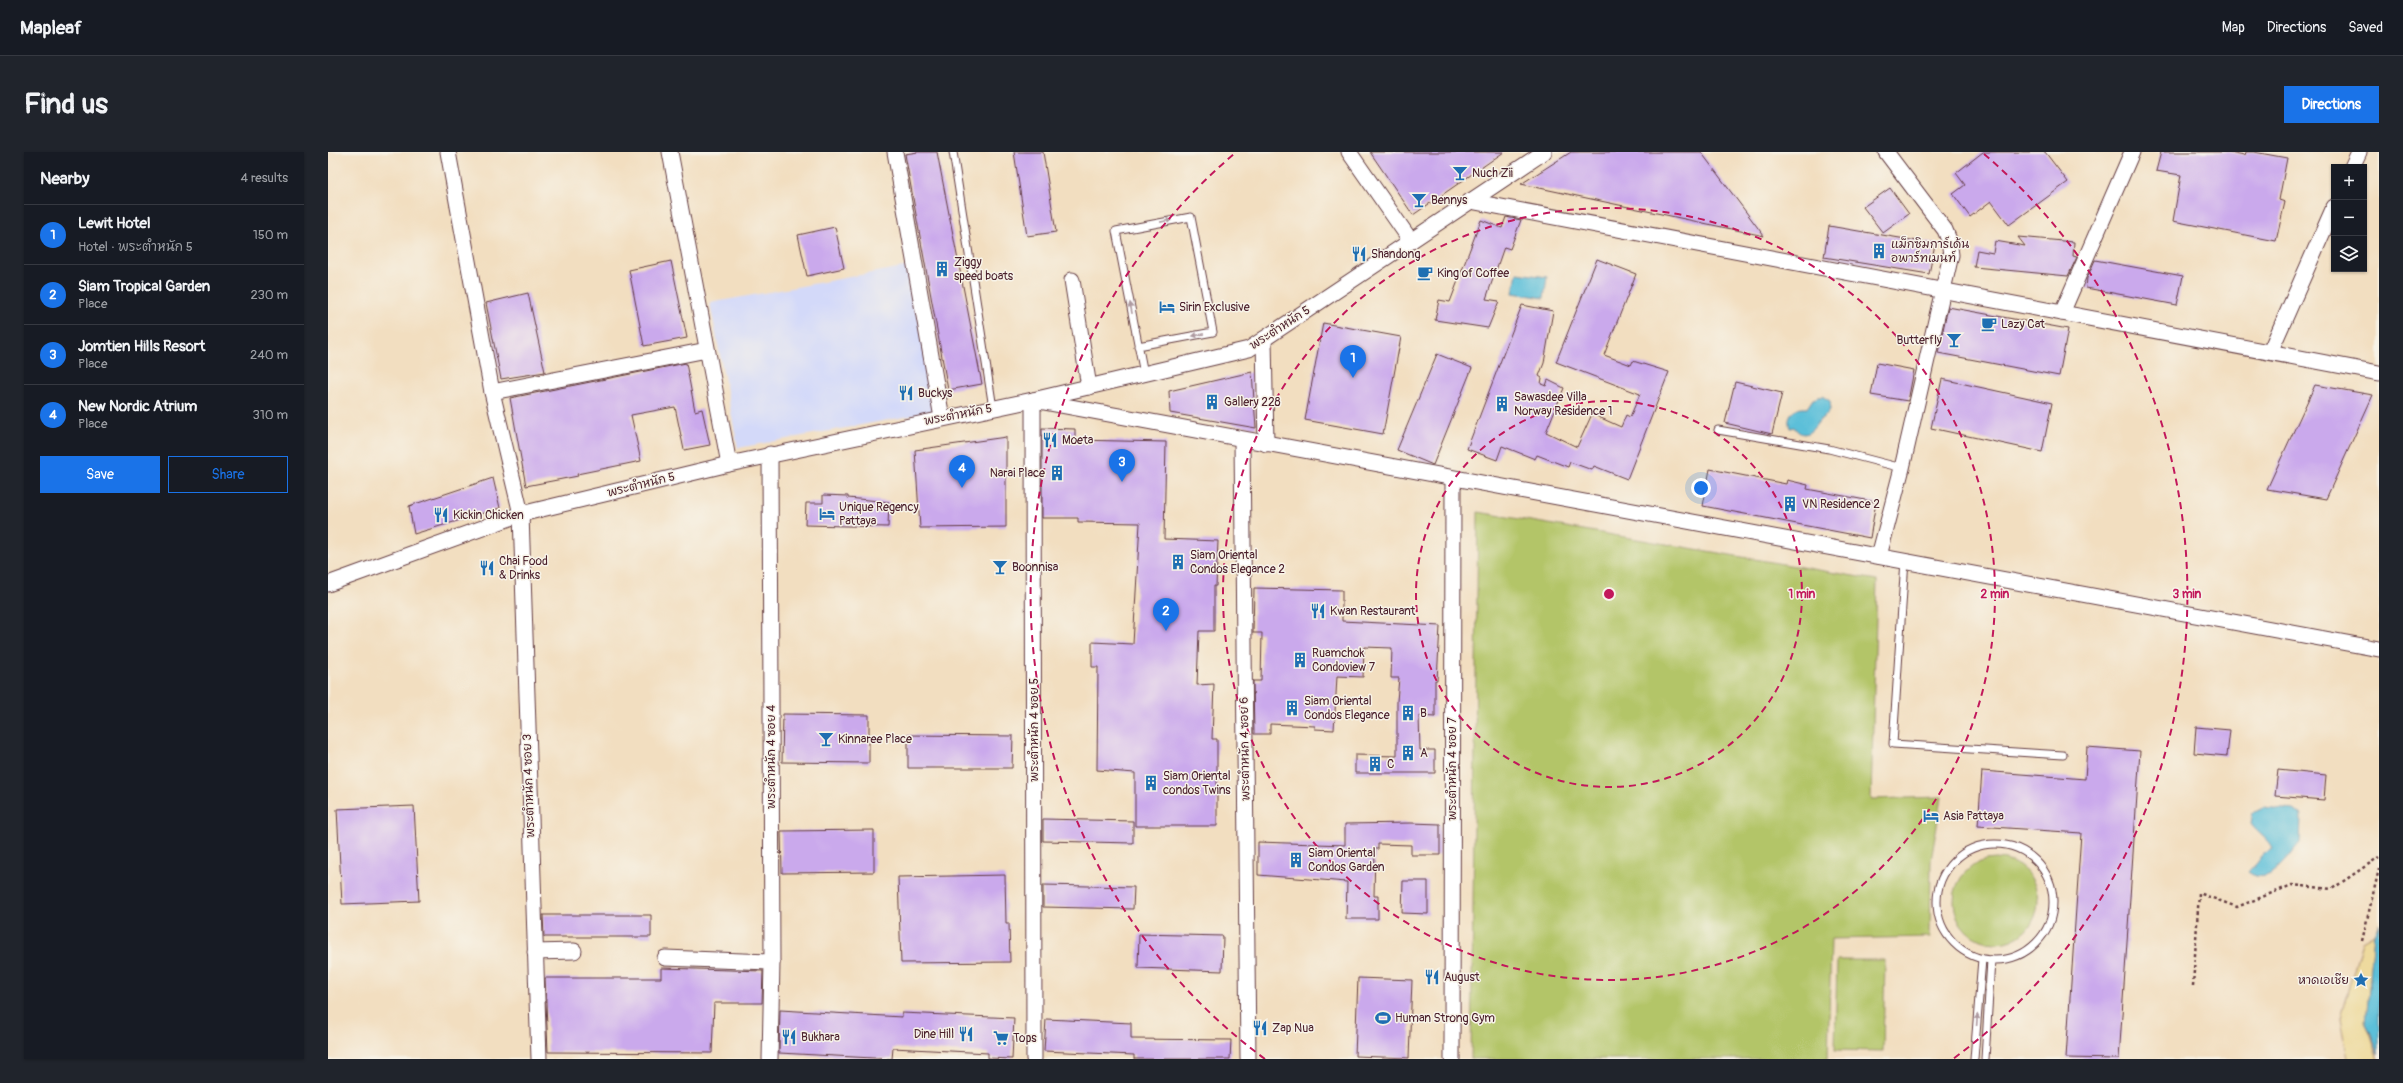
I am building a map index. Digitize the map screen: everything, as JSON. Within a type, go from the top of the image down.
[{"type":"street","name":"พระตำหนัก 4 ซอย 3","points":[[448,152],[492,392],[520,514],[539,1059]]},
{"type":"street","points":[[670,152],[729,464]]},
{"type":"street","points":[[895,152],[942,418]]},
{"type":"street","points":[[1349,152],[1410,241]]},
{"type":"street","name":"พระตำหนัก 5","points":[[328,584],[520,514],[770,454],[1034,400],[1249,349],[1544,152]]},
{"type":"street","points":[[1879,556],[1902,468],[1951,255],[1949,240],[1944,230],[1886,152]]},
{"type":"street","points":[[2062,313],[2132,152]]},
{"type":"street","points":[[2353,164],[2359,152]]},
{"type":"street","points":[[1470,201],[2379,373]]},
{"type":"street","points":[[2270,352],[2331,214]]},
{"type":"street","points":[[1072,280],[1089,387]]},
{"type":"street","points":[[1264,339],[1266,444]]},
{"type":"street","points":[[492,392],[707,350]]},
{"type":"street","points":[[1034,400],[1242,440],[1905,560],[2379,649]]},
{"type":"street","name":"พระตำหนัก 4 ซอย 5","points":[[1034,400],[1034,1059]]},
{"type":"street","name":"พระตำหนัก 4 ซอย 6","points":[[1242,440],[1248,1059]]},
{"type":"street","name":"พระตำหนัก 4 ซอย 4","points":[[770,454],[772,962],[770,1059]]},
{"type":"street","name":"พระตำหนัก 4 ซอย 7","points":[[1452,1059],[1453,478]]},
{"type":"street","points":[[535,952],[574,951]]},
{"type":"street","points":[[665,958],[772,962]]},
{"type":"lane","points":[[953,152],[993,408]]},
{"type":"lane","points":[[1138,346],[1213,332],[1191,217],[1116,231],[1138,346],[1144,374]]},
{"type":"lane","points":[[1718,430],[1829,449],[1902,468]]},
{"type":"lane","points":[[1905,560],[1893,744],[2063,755]]},
{"type":"lane","points":[[2000,843],[2020,849],[2032,857],[2046,872],[2053,892],[2053,912],[2047,929],[2035,945],[2016,956],[1991,960],[1982,959],[1956,946],[1942,926],[1936,907],[1938,887],[1952,862],[1971,848],[2000,843]]},
{"type":"lane","points":[[1974,1059],[1982,959]]},
{"type":"lane","points":[[1985,1059],[1991,960]]},
{"type":"path","points":[[2193,986],[2199,893],[2237,907],[2292,886],[2332,889],[2379,857]]},
{"type":"path","points":[[2362,941],[2379,868]]},
{"type":"shaded area","points":[[909,266],[937,411],[738,448],[710,303]]},
{"type":"green space","points":[[1478,512],[1877,580],[1871,799],[1942,797],[1931,860],[1930,937],[1831,939],[1828,1059],[1471,1059]]},
{"type":"green space","points":[[1996,859],[2012,862],[2026,871],[2035,885],[2038,901],[2035,917],[2026,931],[2012,940],[1996,943],[1980,940],[1966,931],[1957,917],[1954,901],[1957,885],[1966,871],[1980,862]]},
{"type":"green space","points":[[1837,960],[1885,960],[1883,1051],[1835,1050]]},
{"type":"sand","name":"หาดเอเชีย","points":[[2374,934],[2366,1023],[2379,1059],[2348,1059],[2340,1018],[2362,941]]},
{"type":"water","points":[[1517,273],[1547,277],[1544,298],[1513,293]]},
{"type":"water","points":[[1822,396],[1830,401],[1830,410],[1810,432],[1802,434],[1794,427],[1790,428],[1789,419],[1794,410],[1807,408],[1813,399]]},
{"type":"water","points":[[2263,807],[2294,810],[2301,815],[2300,843],[2277,869],[2270,874],[2256,876],[2248,872],[2264,854],[2272,849],[2269,843],[2251,824],[2253,812]]},
{"type":"water","points":[[2379,923],[2379,1054],[2366,1023],[2374,934]]},
{"type":"building","name":"Ziggy speed boats","points":[[937,152],[982,384],[948,390],[905,154]]},
{"type":"building","points":[[1014,152],[1043,152],[1056,232],[1027,236]]},
{"type":"building","points":[[1370,152],[1504,152],[1413,215]]},
{"type":"building","points":[[1571,152],[1701,152],[1764,236],[1521,184]]},
{"type":"building","points":[[1983,152],[2045,152],[2068,182],[2009,225],[1991,201],[1970,217],[1953,194],[1965,185],[1956,173]]},
{"type":"building","points":[[2161,152],[2229,152],[2245,155],[2246,152],[2254,152],[2287,158],[2279,200],[2285,202],[2276,241],[2173,221],[2181,175],[2156,171]]},
{"type":"building","points":[[1890,188],[1909,214],[1883,233],[1863,207]]},
{"type":"building","points":[[1506,217],[1521,220],[1510,249],[1504,247],[1486,299],[1499,301],[1488,328],[1435,320],[1439,300],[1450,302],[1481,220],[1502,228]]},
{"type":"building","name":"แม็กซิมการ์เด้น อพาร์ทเมนท์","points":[[1829,226],[1935,244],[1929,274],[1824,257]]},
{"type":"building","points":[[835,227],[844,268],[807,276],[798,235]]},
{"type":"building","points":[[2018,237],[2074,242],[2073,256],[2077,257],[2068,276],[1974,267],[1977,250],[1993,253],[1995,241],[2025,246]]},
{"type":"building","points":[[1597,259],[1636,274],[1604,355],[1631,365],[1633,361],[1669,372],[1627,479],[1594,466],[1592,470],[1570,462],[1568,467],[1537,455],[1535,459],[1502,446],[1497,460],[1467,449],[1522,305],[1553,311],[1544,363],[1539,376],[1542,378],[1541,384],[1546,386],[1548,380],[1564,388],[1546,432],[1577,447],[1592,414],[1621,427],[1626,415],[1630,417],[1640,394],[1556,362]]},
{"type":"building","points":[[2095,260],[2183,276],[2177,305],[2086,288],[2087,278]]},
{"type":"building","points":[[671,261],[687,338],[644,346],[629,270]]},
{"type":"building","points":[[528,293],[545,372],[501,379],[486,303]]},
{"type":"building","points":[[1948,307],[2068,329],[2059,376],[1938,353]]},
{"type":"building","points":[[1323,323],[1401,337],[1383,434],[1305,420]]},
{"type":"building","points":[[1437,354],[1472,368],[1433,465],[1397,450]]},
{"type":"building","points":[[686,363],[695,411],[702,409],[710,445],[684,450],[675,407],[631,415],[641,461],[577,474],[578,476],[526,486],[510,398]]},
{"type":"building","points":[[1877,363],[1914,370],[1908,401],[1871,395]]},
{"type":"building","name":"Gallery 228","points":[[1252,372],[1256,428],[1170,413],[1169,391]]},
{"type":"building","points":[[1942,379],[2052,403],[2042,452],[1931,428]]},
{"type":"building","points":[[1735,382],[1782,393],[1772,434],[1725,423]]},
{"type":"building","points":[[2315,385],[2373,395],[2326,499],[2267,489]]},
{"type":"building","points":[[1042,428],[1075,429],[1075,440],[1166,442],[1164,539],[1218,541],[1216,586],[1214,586],[1214,631],[1199,631],[1197,685],[1214,684],[1212,739],[1217,739],[1217,826],[1135,826],[1135,773],[1097,770],[1098,667],[1092,667],[1092,642],[1133,644],[1140,523],[1078,522],[1078,518],[1042,518]]},
{"type":"building","points":[[1006,437],[1006,527],[920,528],[915,450]]},
{"type":"building","name":"VN Residence 2","points":[[1710,469],[1786,484],[1787,480],[1808,485],[1807,489],[1876,502],[1870,538],[1703,506]]},
{"type":"building","points":[[493,478],[500,508],[414,534],[409,506]]},
{"type":"building","points":[[823,495],[848,496],[848,498],[889,502],[888,527],[805,525],[806,503],[823,503]]},
{"type":"building","points":[[1254,588],[1342,590],[1342,621],[1440,626],[1437,680],[1435,680],[1435,717],[1419,716],[1420,750],[1435,750],[1435,773],[1355,773],[1355,755],[1397,756],[1397,701],[1399,678],[1391,678],[1392,648],[1364,647],[1363,677],[1337,676],[1334,730],[1315,729],[1315,726],[1270,724],[1270,734],[1254,734],[1253,681],[1261,681],[1262,633],[1253,633]]},
{"type":"building","name":"Kinnaree Place","points":[[783,714],[869,715],[869,763],[782,762]]},
{"type":"building","points":[[2196,727],[2230,730],[2227,756],[2194,753]]},
{"type":"building","points":[[908,735],[1013,736],[1012,768],[908,768]]},
{"type":"building","points":[[2087,747],[2140,751],[2119,1059],[2066,1058],[2081,833],[1978,826],[1982,771],[2085,779]]},
{"type":"building","points":[[2278,770],[2326,775],[2324,800],[2275,796]]},
{"type":"building","points":[[414,806],[419,901],[342,904],[337,809]]},
{"type":"building","points":[[1043,819],[1133,821],[1133,843],[1043,841]]},
{"type":"building","points":[[1345,824],[1440,824],[1440,855],[1411,855],[1411,845],[1378,844],[1378,849],[1375,849],[1374,896],[1378,896],[1378,919],[1346,919],[1347,882],[1258,875],[1258,842],[1345,845]]},
{"type":"building","points":[[874,830],[874,872],[782,873],[781,831]]},
{"type":"building","points":[[1005,875],[1006,923],[1009,923],[1010,962],[901,963],[898,877]]},
{"type":"building","points":[[1403,881],[1428,881],[1428,914],[1402,913]]},
{"type":"building","points":[[1043,885],[1134,887],[1133,909],[1043,907]]},
{"type":"building","points":[[543,915],[651,915],[651,937],[544,937]]},
{"type":"building","points":[[1139,934],[1223,936],[1222,971],[1138,968]]},
{"type":"building","points":[[661,968],[763,971],[762,1003],[714,1003],[712,1053],[548,1052],[545,978],[661,978]]},
{"type":"building","name":"Human Strong Gym","points":[[1358,978],[1412,980],[1409,1058],[1355,1056]]},
{"type":"building","points":[[780,1010],[902,1017],[902,1013],[1014,1018],[1012,1059],[988,1058],[988,1053],[893,1048],[892,1059],[779,1053]]},
{"type":"building","points":[[1046,1019],[1131,1023],[1131,1039],[1231,1040],[1230,1059],[1134,1059],[1134,1055],[1044,1051]]},
{"type":"place","name":"Nuch Zii","points":[[1460,173]]},
{"type":"place","name":"Bennys","points":[[1419,200]]},
{"type":"place","name":"แม็กซิมการ์เด้น อพาร์ทเมนท์","points":[[1879,251]]},
{"type":"place","name":"Shandong","points":[[1359,254]]},
{"type":"place","name":"Ziggy speed boats","points":[[942,269]]},
{"type":"place","name":"King of Coffee","points":[[1425,273]]},
{"type":"place","name":"Sirin Exclusive","points":[[1167,307]]},
{"type":"place","name":"Lazy Cat","points":[[1989,324]]},
{"type":"place","name":"Butterfly","points":[[1954,340]]},
{"type":"place","name":"Lewit Hotel","points":[[1353,378]]},
{"type":"place","name":"Buckys","points":[[906,393]]},
{"type":"place","name":"Gallery 228","points":[[1212,402]]},
{"type":"place","name":"Sawasdee Villa Norway Residence 1","points":[[1502,404]]},
{"type":"place","name":"Moeta","points":[[1050,440]]},
{"type":"place","name":"Narai Place","points":[[1057,473]]},
{"type":"place","name":"Jomtien Hills Resort","points":[[1122,482]]},
{"type":"place","name":"New Nordic Atrium","points":[[962,488]]},
{"type":"place","name":"VN Residence 2","points":[[1790,504]]},
{"type":"place","name":"Unique Regency Pattaya","points":[[827,514]]},
{"type":"place","name":"Kickin Chicken","points":[[441,515]]},
{"type":"place","name":"Siam Oriental Condos Elegance 2","points":[[1178,562]]},
{"type":"place","name":"Boonnisa","points":[[1000,567]]},
{"type":"place","name":"Chai Food & Drinks","points":[[487,568]]},
{"type":"place","name":"Kwan Restaurant","points":[[1318,611]]},
{"type":"place","name":"Siam Tropical Garden","points":[[1166,631]]},
{"type":"place","name":"Ruamchok Condoview 7","points":[[1300,660]]},
{"type":"place","name":"Siam Oriental Condos Elegance","points":[[1292,708]]},
{"type":"place","name":"B","points":[[1408,713]]},
{"type":"place","name":"Kinnaree Place","points":[[826,739]]},
{"type":"place","name":"A","points":[[1408,753]]},
{"type":"place","name":"C","points":[[1375,764]]},
{"type":"place","name":"Siam Oriental condos Twins","points":[[1151,783]]},
{"type":"place","name":"Asia Pattaya","points":[[1931,816]]},
{"type":"place","name":"Siam Oriental Condos Garden","points":[[1296,860]]},
{"type":"place","name":"August","points":[[1432,977]]},
{"type":"place","name":"หาดเอเชีย","points":[[2361,980]]},
{"type":"place","name":"Human Strong Gym","points":[[1383,1018]]},
{"type":"place","name":"Zap Nua","points":[[1260,1028]]},
{"type":"place","name":"Dine Hill","points":[[966,1034]]},
{"type":"place","name":"Bukhara","points":[[789,1037]]},
{"type":"place","name":"Tops","points":[[1001,1038]]}]
